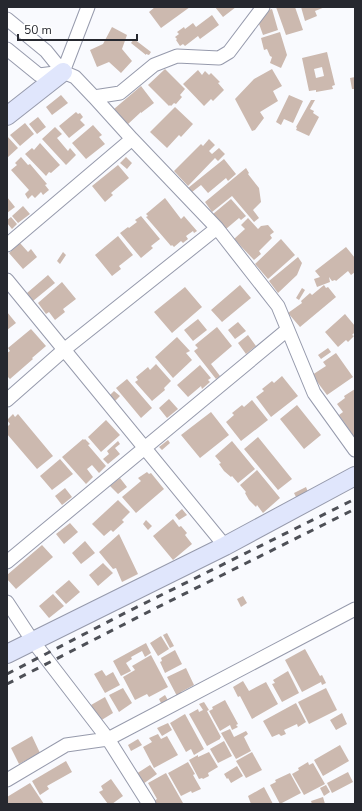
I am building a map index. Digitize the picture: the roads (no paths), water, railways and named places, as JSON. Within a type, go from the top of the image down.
[{"type":"street","points":[[7,116],[63,72],[88,7]]},
{"type":"street","points":[[94,97],[120,93],[154,65],[177,56],[219,58],[229,52],[263,7]]},
{"type":"street","points":[[7,19],[46,51],[63,72],[75,77],[216,228],[278,306],[314,393],[355,450]]},
{"type":"street","points":[[7,49],[39,75],[63,72]]},
{"type":"street","points":[[7,245],[132,139]]},
{"type":"street","points":[[7,400],[65,350],[216,228]]},
{"type":"street","points":[[7,280],[225,546]]},
{"type":"street","points":[[7,562],[287,330]]},
{"type":"street","points":[[7,654],[32,640],[225,546],[355,476]]},
{"type":"street","points":[[7,602],[32,640],[108,739],[149,804]]},
{"type":"street","points":[[7,780],[66,745],[108,739],[355,609]]},
{"type":"railway","points":[[7,674],[127,612],[355,499]]},
{"type":"railway","points":[[7,684],[355,509]]}]
